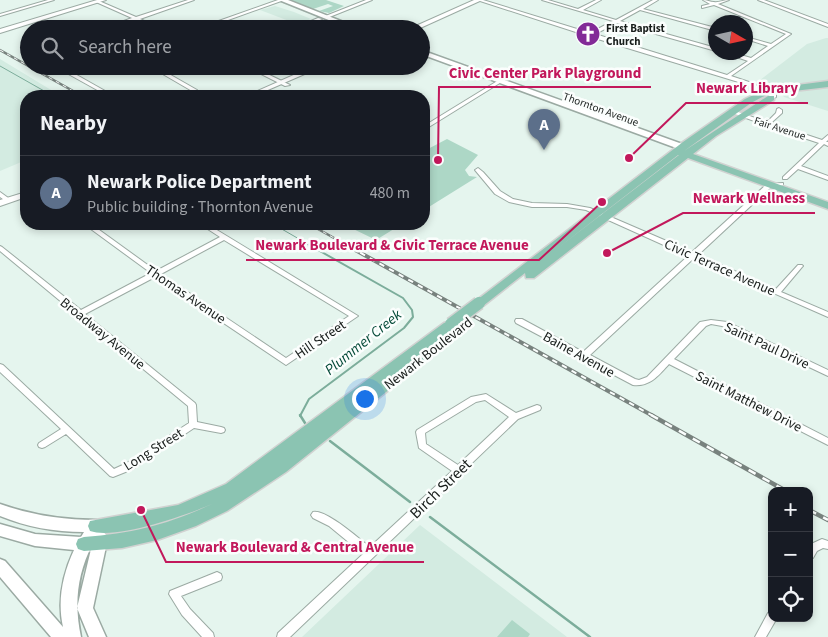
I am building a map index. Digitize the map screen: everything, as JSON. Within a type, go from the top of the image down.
[{"type":"main road","points":[[279,0],[327,20]]},
{"type":"main road","points":[[323,18],[329,20]]},
{"type":"main road","name":"Thornton Avenue","points":[[430,56],[498,83]]},
{"type":"main road","name":"Thornton Avenue","points":[[430,60],[685,151],[769,185],[828,206]]},
{"type":"main road","name":"Newark Boulevard","points":[[0,530],[35,540],[101,544],[185,524],[213,512],[253,490],[455,327],[748,101],[786,88],[828,84]]},
{"type":"main road","points":[[755,87],[786,88]]},
{"type":"main road","name":"Newark Boulevard","points":[[685,151],[744,116],[770,94],[828,89]]},
{"type":"main road","name":"Thornton Avenue","points":[[685,151],[783,181],[828,201]]},
{"type":"main road","name":"Newark Boulevard","points":[[96,526],[120,524],[180,511],[231,488],[455,327]]},
{"type":"main road","points":[[0,510],[40,524],[64,527],[96,526]]},
{"type":"main road","points":[[96,526],[101,544],[89,579],[85,610],[98,637]]},
{"type":"main road","points":[[73,637],[68,618],[68,594],[84,544],[96,526]]},
{"type":"main road","points":[[0,566],[62,637]]},
{"type":"street","points":[[0,15],[52,0]]},
{"type":"street","points":[[130,20],[192,0]]},
{"type":"street","points":[[223,20],[279,0]]},
{"type":"street","points":[[318,20],[370,0]]},
{"type":"street","points":[[430,21],[479,0],[727,77],[770,94]]},
{"type":"street","points":[[544,0],[708,48]]},
{"type":"street","points":[[579,10],[599,0]]},
{"type":"street","points":[[590,35],[656,0]]},
{"type":"street","points":[[705,0],[789,34],[753,59]]},
{"type":"street","points":[[703,7],[727,0]]},
{"type":"street","points":[[760,0],[828,26]]},
{"type":"street","points":[[37,20],[101,1],[140,20]]},
{"type":"street","points":[[640,9],[708,28]]},
{"type":"street","points":[[0,31],[20,25]]},
{"type":"street","points":[[753,40],[772,46]]},
{"type":"street","points":[[727,77],[751,60]]},
{"type":"street","points":[[73,75],[101,90]]},
{"type":"street","points":[[167,75],[194,90]]},
{"type":"street","points":[[266,75],[284,84]]},
{"type":"street","points":[[272,90],[302,75]]},
{"type":"street","points":[[266,90],[308,75]]},
{"type":"street","points":[[430,124],[498,83]]},
{"type":"street","points":[[767,124],[779,113],[779,110]]},
{"type":"street","name":"Fair Avenue","points":[[733,112],[825,143]]},
{"type":"street","points":[[584,356],[769,185],[783,181],[825,143],[828,137]]},
{"type":"street","points":[[797,167],[828,178]]},
{"type":"street","name":"Civic Terrace Avenue","points":[[478,170],[491,188],[511,200],[538,205],[575,205],[828,315]]},
{"type":"street","points":[[0,194],[9,201]]},
{"type":"street","points":[[0,203],[20,196]]},
{"type":"street","points":[[0,209],[9,201]]},
{"type":"street","name":"Thomas Avenue","points":[[95,230],[156,274],[286,362]]},
{"type":"street","points":[[79,314],[225,238],[212,230]]},
{"type":"street","name":"Hill Street","points":[[225,238],[354,316],[286,362]]},
{"type":"street","name":"Broadway Avenue","points":[[0,248],[192,405],[193,424]]},
{"type":"street","points":[[777,292],[800,266]]},
{"type":"street","name":"Baine Avenue","points":[[519,321],[627,380],[640,383]]},
{"type":"street","name":"Saint Paul Drive","points":[[640,383],[650,379],[703,324],[717,322],[828,373]]},
{"type":"street","name":"Saint Matthew Drive","points":[[669,360],[828,442]]},
{"type":"street","points":[[0,367],[66,430],[42,445]]},
{"type":"street","points":[[458,470],[422,446],[420,432],[474,399],[486,397],[514,417]]},
{"type":"street","name":"Birch Street","points":[[282,637],[514,417],[537,408]]},
{"type":"street","points":[[193,424],[221,430]]},
{"type":"street","name":"Long Street","points":[[66,430],[113,473],[130,466],[193,424]]},
{"type":"street","points":[[316,515],[332,523],[371,554]]},
{"type":"street","points":[[813,548],[822,543],[828,545]]},
{"type":"street","points":[[210,637],[186,612],[174,594],[217,577]]},
{"type":"street","points":[[760,637],[769,622]]},
{"type":"shaded area","points":[[275,6],[311,19],[286,20],[260,10]]},
{"type":"shaded area","points":[[828,38],[828,111],[784,97],[777,88],[755,84],[807,44]]},
{"type":"shaded area","points":[[0,59],[20,71],[20,75],[26,75],[51,90],[20,90],[20,163],[0,171]]},
{"type":"shaded area","points":[[420,525],[567,637],[302,637]]},
{"type":"green space","points":[[288,0],[326,0],[344,6],[329,13],[319,11],[333,6],[328,4],[313,9]]},
{"type":"green space","points":[[447,139],[478,155],[465,170],[469,176],[477,177],[430,206],[430,148]]},
{"type":"green space","points":[[355,230],[392,230],[376,240]]},
{"type":"green space","points":[[512,620],[530,634],[528,637],[497,637]]},
{"type":"waterway","name":"Plummer Creek","points":[[0,66],[42,90]]},
{"type":"waterway","name":"Plummer Creek","points":[[283,230],[306,243]]},
{"type":"waterway","name":"Plummer Creek","points":[[300,415],[309,399],[404,328],[413,317],[412,310],[403,298],[304,242]]},
{"type":"waterway","name":"Plummer Creek","points":[[300,415],[305,423]]},
{"type":"waterway","name":"Plummer Creek","points":[[330,441],[410,502]]},
{"type":"waterway","name":"Plummer Creek","points":[[430,517],[590,637]]},
{"type":"railway","points":[[0,50],[20,61]]},
{"type":"railway","points":[[45,75],[71,90]]},
{"type":"railway","points":[[320,230],[343,243]]},
{"type":"railway","points":[[341,242],[653,416]]},
{"type":"railway","points":[[651,415],[779,487]]},
{"type":"railway","points":[[813,512],[828,520]]},
{"type":"place","name":"First Baptist Church","points":[[588,34]]},
{"type":"place","name":"Newark Police Department","points":[[544,150]]},
{"type":"place","name":"Newark Library","points":[[629,158]]},
{"type":"place","name":"Civic Center Park Playground","points":[[438,160]]},
{"type":"place","name":"Newark Boulevard & Civic Terrace Avenue","points":[[602,202]]},
{"type":"place","name":"Newark Wellness","points":[[607,253]]},
{"type":"place","name":"Newark Boulevard & Central Avenue","points":[[141,510]]}]
